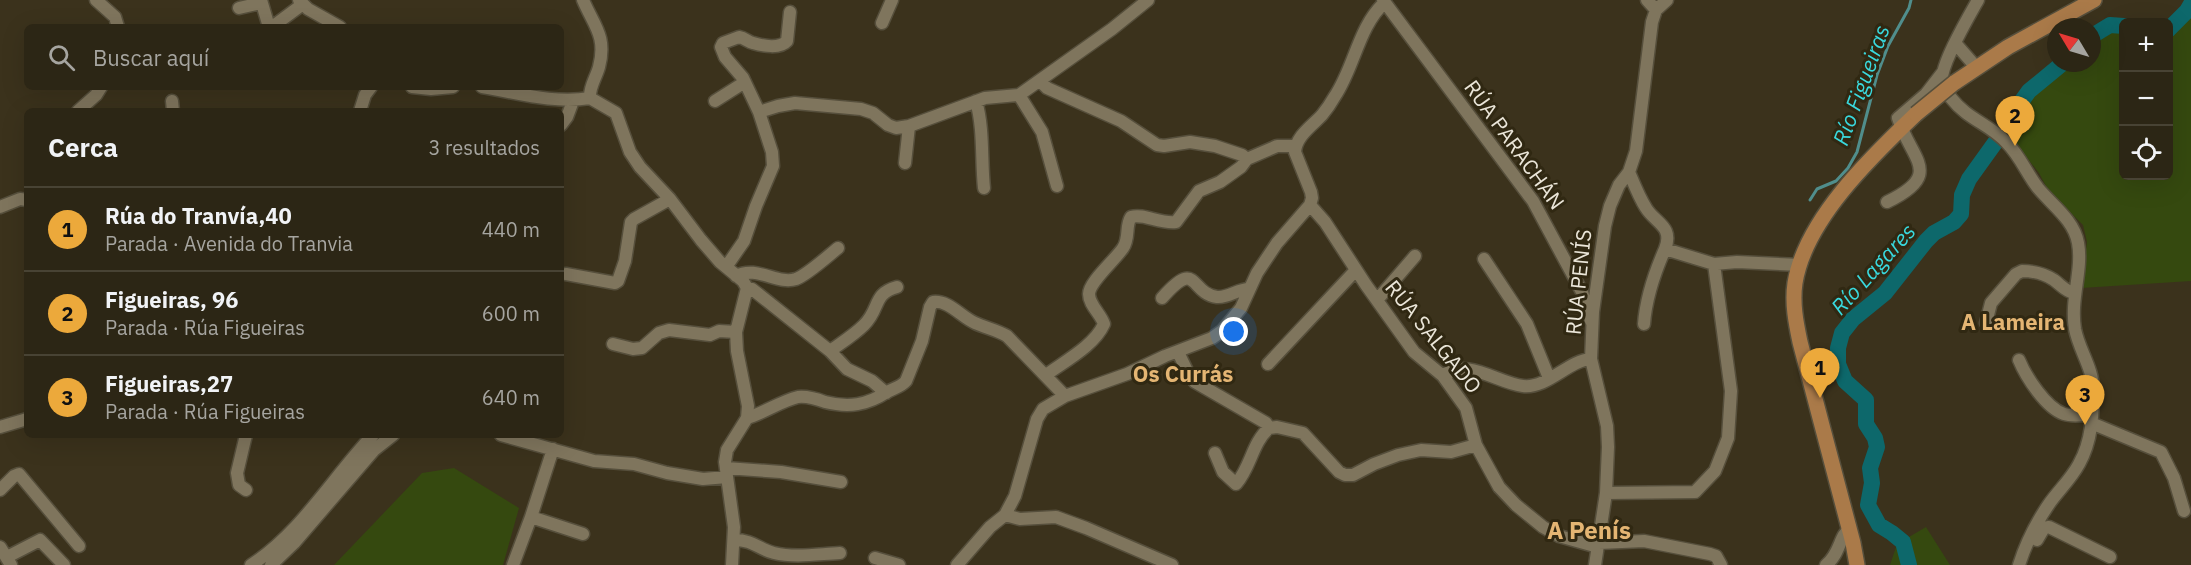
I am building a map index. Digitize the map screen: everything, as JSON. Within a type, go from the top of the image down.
[{"type":"main road","points":[[1857,565],[1850,529],[1795,318],[1795,283],[1808,241],[1825,215],[1863,169],[1948,78],[1976,67],[2094,0]]},
{"type":"street","points":[[96,0],[115,17],[117,24]]},
{"type":"street","points":[[584,0],[600,32],[603,51],[590,90],[590,98]]},
{"type":"street","points":[[882,23],[892,0]]},
{"type":"street","points":[[759,112],[795,103],[850,108],[867,111],[896,128],[909,126],[985,98],[1018,95],[1112,29],[1148,0]]},
{"type":"street","points":[[1647,0],[1656,10],[1666,0]]},
{"type":"street","points":[[1887,202],[1905,193],[1916,182],[1921,170],[1919,160],[1901,129],[1898,118],[1948,78],[1955,44],[1978,0]]},
{"type":"street","points":[[239,8],[261,1],[269,24]]},
{"type":"street","points":[[957,565],[990,527],[1005,515],[1015,496],[1039,414],[1065,396],[1127,374],[1178,351],[1212,339],[1222,331],[1241,308],[1249,289],[1277,243],[1310,205],[1311,192],[1295,152],[1295,146],[1302,135],[1322,116],[1338,93],[1371,19],[1384,1]]},
{"type":"street","name":"RÚA PARACHÁN","points":[[1384,1],[1533,201],[1582,292],[1593,325]]},
{"type":"street","points":[[274,24],[301,2],[335,24]]},
{"type":"street","name":"RÚA PENÍS","points":[[1595,565],[1605,493],[1608,447],[1607,426],[1591,359],[1593,325],[1605,226],[1610,206],[1619,185],[1629,172],[1636,151],[1652,22],[1656,10]]},
{"type":"street","points":[[726,267],[744,241],[772,166],[772,152],[759,112],[745,82],[735,66],[725,57],[721,47],[723,43],[739,37],[751,43],[785,45],[788,41],[790,12]]},
{"type":"street","points":[[1955,44],[1976,67]]},
{"type":"street","points":[[1948,78],[1941,81],[1957,105],[1975,121],[1999,135],[2009,145],[2038,187],[2071,227],[2078,242],[2073,310],[2079,345],[2092,374],[2092,420],[2079,465],[2035,527],[2019,565]]},
{"type":"street","points":[[1040,81],[1047,88],[1130,126],[1157,145],[1190,142],[1215,146],[1242,155],[1247,159]]},
{"type":"street","points":[[715,101],[745,82]]},
{"type":"street","points":[[81,108],[99,90]]},
{"type":"street","points":[[361,108],[369,90]]},
{"type":"street","points":[[515,90],[537,92],[573,101],[590,98],[616,113],[630,152],[640,167],[670,199],[701,240],[726,267],[747,288],[752,288],[830,351],[847,369],[872,381],[886,393]]},
{"type":"street","points":[[1018,95],[1042,132],[1057,186]]},
{"type":"street","points":[[564,121],[573,101]]},
{"type":"street","points":[[976,101],[982,120],[981,157],[984,188]]},
{"type":"street","points":[[905,163],[909,126]]},
{"type":"street","points":[[1046,375],[1084,347],[1104,324],[1090,299],[1089,292],[1092,284],[1127,242],[1128,221],[1131,217],[1137,215],[1164,223],[1176,222],[1199,191],[1220,182],[1241,167],[1247,159],[1277,146],[1295,146]]},
{"type":"street","points":[[1629,172],[1647,210],[1660,221],[1666,233],[1667,244],[1652,283],[1646,304],[1644,324]]},
{"type":"street","points":[[566,274],[618,282],[625,261],[631,222],[670,199]]},
{"type":"street","points":[[0,207],[24,200]]},
{"type":"street","name":"RÚA SALGADO","points":[[1310,205],[1325,222],[1414,352],[1443,376],[1466,408],[1476,445],[1499,487],[1516,505],[1558,536],[1598,545],[1644,541],[1710,554],[1716,556],[1721,565]]},
{"type":"street","points":[[736,276],[752,272],[777,278],[796,279],[838,248]]},
{"type":"street","points":[[1665,249],[1714,264],[1737,262],[1800,265]]},
{"type":"street","points":[[1377,300],[1416,255]]},
{"type":"street","points":[[1484,259],[1527,324],[1549,378]]},
{"type":"street","points":[[1605,493],[1695,492],[1715,471],[1728,438],[1731,391],[1714,264]]},
{"type":"street","points":[[1268,364],[1356,270]]},
{"type":"street","points":[[1986,323],[1991,303],[2016,274],[2022,271],[2044,275],[2068,292],[2074,293]]},
{"type":"street","points":[[1162,298],[1180,281],[1187,279],[1193,280],[1210,295],[1220,297],[1241,289],[1249,289]]},
{"type":"street","points":[[830,351],[865,324],[878,306],[880,294],[897,287]]},
{"type":"street","points":[[732,565],[734,540],[726,473],[727,450],[747,418],[748,406],[737,351],[736,332],[747,288]]},
{"type":"street","points":[[747,418],[797,397],[857,406],[902,386],[922,341],[930,307],[933,302],[937,301],[945,303],[978,324],[1007,336],[1065,396]]},
{"type":"street","points":[[613,344],[642,348],[659,333],[669,330],[710,334],[719,331],[736,332]]},
{"type":"street","points":[[1178,351],[1189,375],[1195,382],[1266,423],[1269,428]]},
{"type":"street","points":[[1443,376],[1459,368],[1476,371],[1521,386],[1530,386],[1583,360],[1591,359]]},
{"type":"street","points":[[2019,360],[2027,377],[2038,392],[2062,414],[2083,416],[2092,420],[2096,425],[2161,452],[2174,478],[2184,512]]},
{"type":"street","points":[[0,427],[24,420]]},
{"type":"street","points":[[1215,453],[1223,472],[1236,484],[1244,475],[1252,451],[1269,428],[1277,427],[1303,433],[1345,476],[1353,475],[1398,455],[1421,450],[1451,452],[1476,445]]},
{"type":"street","points":[[245,438],[237,472],[238,484],[246,490]]},
{"type":"street","points":[[251,565],[266,556],[285,538],[370,438]]},
{"type":"street","points":[[271,565],[294,543],[374,450],[389,438]]},
{"type":"street","points":[[512,438],[584,459],[634,464],[667,474],[703,479],[726,473],[781,472],[841,482]]},
{"type":"street","points":[[513,565],[553,449]]},
{"type":"street","points":[[0,490],[19,474],[79,546]]},
{"type":"street","points":[[1005,515],[1020,519],[1056,517],[1172,565]]},
{"type":"street","points":[[531,517],[583,534]]},
{"type":"street","points":[[2023,552],[2030,553],[2041,532],[2044,528],[2049,527],[2110,557]]},
{"type":"street","points":[[1826,565],[1834,558],[1842,537],[1850,529]]},
{"type":"street","points":[[6,556],[40,540],[64,565]]},
{"type":"street","points":[[734,540],[752,543],[774,553],[814,560],[840,553]]},
{"type":"street","points":[[875,558],[899,565]]},
{"type":"green space","points":[[2191,10],[2191,281],[2081,288],[2087,242],[2083,225],[2048,190],[2039,173],[2013,140],[2019,117],[2031,95],[2062,72],[2101,72],[2101,37],[2119,30],[2119,180],[2173,180],[2173,29]]},
{"type":"green space","points":[[454,468],[519,508],[503,565],[334,565],[422,473]]},
{"type":"green space","points":[[1926,527],[1950,565],[1890,565],[1897,544]]},
{"type":"waterway","name":"Río Figueiras","points":[[1810,200],[1817,189],[1836,181],[1848,168],[1857,152],[1877,75],[1888,46],[1911,0]]},
{"type":"waterway","name":"Río Lagares","points":[[2173,25],[2191,4]]},
{"type":"waterway","name":"Río Lagares","points":[[2101,30],[2110,25],[2119,26]]},
{"type":"waterway","name":"Río Lagares","points":[[2006,130],[2016,109],[2029,91],[2052,72]]},
{"type":"waterway","name":"Río Lagares","points":[[1909,565],[1903,542],[1879,525],[1868,505],[1872,483],[1870,468],[1877,447],[1875,438],[1866,424],[1866,400],[1845,381],[1838,364],[1838,348],[1842,333],[1853,319],[1885,293],[1934,233],[1954,222],[1961,214],[1962,195],[1969,179],[1997,140]]},
{"type":"place","name":"Figueiras, 96","points":[[2015,146]]},
{"type":"place","name":"Rúa do Tranvía,40","points":[[1820,398]]},
{"type":"place","name":"Figueiras,27","points":[[2085,425]]},
{"type":"district","name":"A Lameira","points":[[2013,322]]},
{"type":"district","name":"Os Currás","points":[[1183,374]]},
{"type":"district","name":"A Penís","points":[[1589,531]]}]
